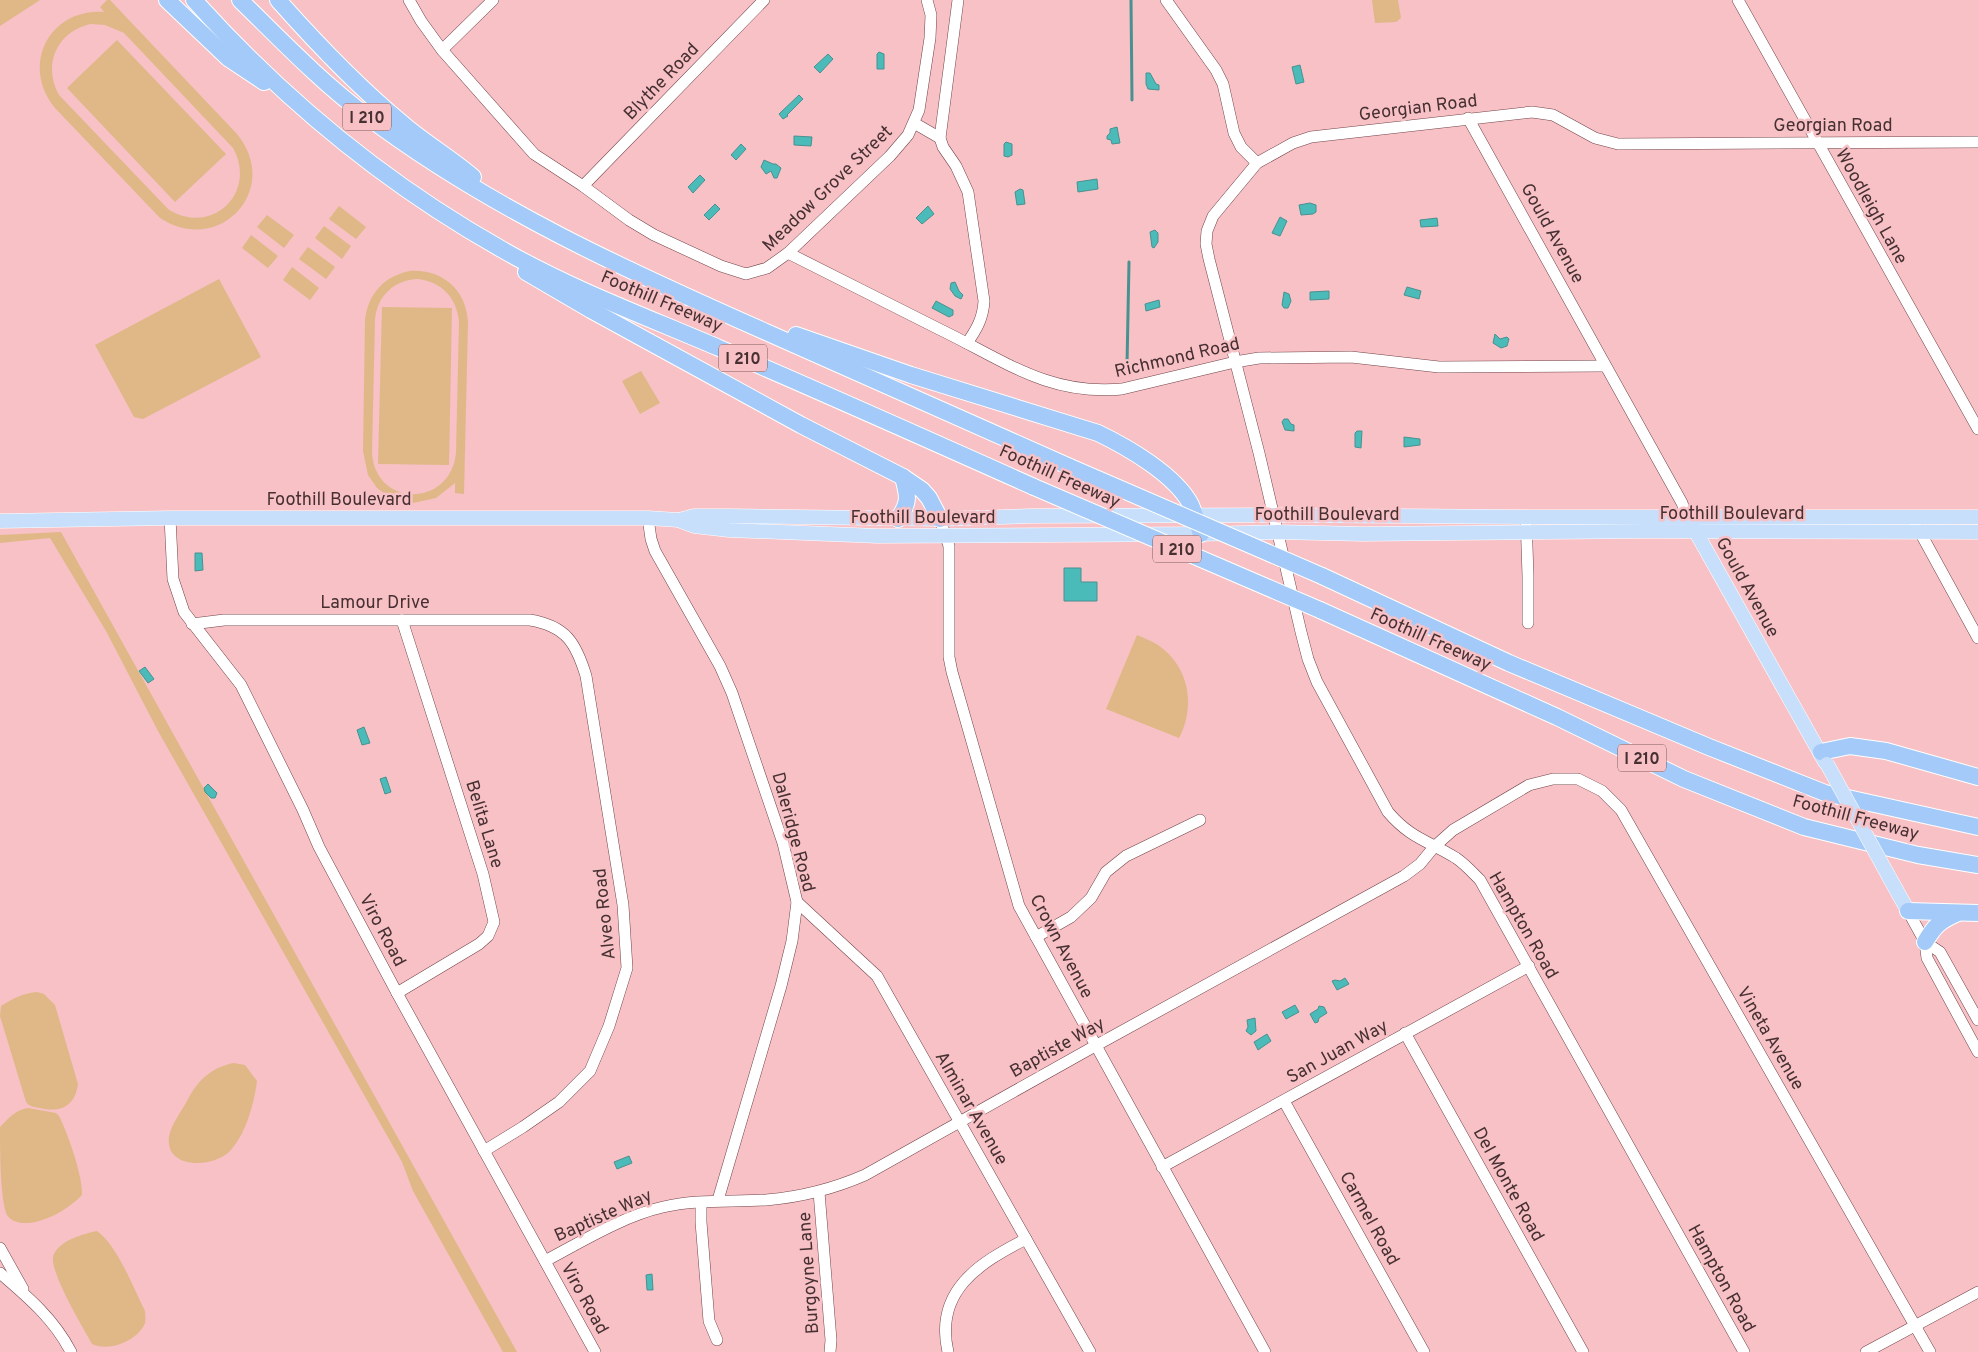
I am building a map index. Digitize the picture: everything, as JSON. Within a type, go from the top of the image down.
[{"type":"highway","points":[[167,0],[228,58],[304,108]]},
{"type":"highway","name":"Foothill Freeway","points":[[194,0],[225,35],[304,108],[378,169],[455,221],[504,251],[554,276],[1034,487],[1320,610],[1557,717],[1684,779],[1804,827],[1918,855],[1978,865]]},
{"type":"highway","name":"Foothill Freeway","points":[[240,0],[325,82],[366,116],[444,171],[513,211],[705,305],[1070,467],[1322,576],[1509,663],[1709,747],[1826,793],[1978,827]]},
{"type":"highway","points":[[278,0],[360,86],[403,124],[469,174],[513,211]]},
{"type":"highway","points":[[455,221],[520,269],[552,288],[801,425],[903,477],[922,490],[929,498],[940,519]]},
{"type":"highway","points":[[705,305],[911,374],[1098,433],[1124,446],[1162,474],[1178,489],[1190,504],[1201,534]]},
{"type":"highway","points":[[898,518],[906,508],[908,499],[903,477]]},
{"type":"highway","points":[[1824,758],[1850,746],[1886,750],[1978,777]]},
{"type":"highway","points":[[1908,911],[1978,913]]},
{"type":"highway","points":[[1925,942],[1933,928],[1942,920],[1961,912]]},
{"type":"main road","name":"Foothill Boulevard","points":[[678,520],[694,516],[940,519],[1030,516],[1273,515],[1978,517]]},
{"type":"main road","name":"Gould Avenue","points":[[1687,517],[1824,758],[1908,911]]},
{"type":"main road","name":"Foothill Boulevard","points":[[0,521],[170,518],[648,518],[678,520],[694,526],[729,530],[878,536],[1276,532],[1363,534],[1978,532]]},
{"type":"street","name":"Meadow Grove Street","points":[[409,0],[421,22],[442,50],[534,154],[583,186],[629,220],[654,235],[688,252],[746,274],[767,268],[788,254],[844,197],[890,156],[908,135],[918,110],[930,38],[931,15],[927,0]]},
{"type":"street","points":[[442,50],[493,0]]},
{"type":"street","name":"Blythe Road","points":[[583,186],[764,0]]},
{"type":"street","points":[[958,0],[940,138],[968,192],[984,301],[983,315],[979,326],[968,343]]},
{"type":"street","points":[[1166,0],[1216,70],[1222,84],[1234,133],[1241,147],[1257,163]]},
{"type":"street","name":"Woodleigh Lane","points":[[1738,0],[1978,429]]},
{"type":"street","name":"Georgian Road","points":[[1276,532],[1259,453],[1208,259],[1206,244],[1207,231],[1213,216],[1257,163],[1293,143],[1311,137],[1532,112],[1553,116],[1596,138],[1618,144],[1978,142]]},
{"type":"street","name":"Gould Avenue","points":[[1468,118],[1682,503],[1687,517]]},
{"type":"street","points":[[914,123],[940,138]]},
{"type":"street","name":"Richmond Road","points":[[788,254],[968,343],[1010,366],[1060,386],[1104,391],[1122,389],[1259,358],[1351,357],[1439,367],[1605,366]]},
{"type":"street","points":[[1909,516],[1920,532],[1978,638]]},
{"type":"street","points":[[1526,517],[1528,623]]},
{"type":"street","name":"Viro Road","points":[[170,518],[173,579],[184,612],[241,685],[303,810],[319,847],[397,993],[595,1352]]},
{"type":"street","name":"Daleridge Road","points":[[648,518],[655,551],[720,666],[732,693],[783,843],[797,902],[792,940],[781,986],[718,1200]]},
{"type":"street","name":"Crown Avenue","points":[[940,519],[949,546],[949,657],[952,672],[1019,906],[1265,1352]]},
{"type":"street","name":"Hampton Road","points":[[1276,532],[1308,659],[1328,704],[1388,812],[1400,826],[1413,836],[1458,859],[1480,880],[1744,1352]]},
{"type":"street","name":"Lamour Drive","points":[[192,624],[224,620],[530,620],[544,622],[556,627]]},
{"type":"street","name":"Belita Lane","points":[[397,993],[479,944],[488,936],[494,922],[483,874],[402,620]]},
{"type":"street","name":"Alveo Road","points":[[484,1151],[523,1128],[559,1102],[590,1071],[609,1026],[627,968],[623,905],[586,676],[575,646],[556,627]]},
{"type":"street","name":"Baptiste Way","points":[[545,1261],[639,1215],[662,1207],[718,1200],[765,1200],[819,1192],[842,1186],[1404,876],[1420,864],[1434,847],[1453,830],[1529,785],[1553,779]]},
{"type":"street","name":"Vineta Avenue","points":[[1553,779],[1578,779],[1602,791],[1621,810],[1930,1352]]},
{"type":"street","points":[[1036,937],[1071,917],[1092,898],[1106,872],[1126,856],[1200,820]]},
{"type":"street","name":"Alminar Avenue","points":[[797,902],[877,976],[1090,1352]]},
{"type":"street","name":"Gould Avenue","points":[[1908,911],[1925,942],[1926,958],[1978,1052]]},
{"type":"street","name":"Gould Avenue","points":[[1925,942],[1940,952],[1978,1020]]},
{"type":"street","name":"San Juan Way","points":[[1162,1167],[1529,966]]},
{"type":"street","name":"Del Monte Road","points":[[1405,1034],[1583,1352]]},
{"type":"street","name":"Carmel Road","points":[[1284,1101],[1424,1352]]},
{"type":"street","name":"Burgoyne Lane","points":[[819,1192],[831,1340],[830,1352]]},
{"type":"street","points":[[701,1203],[709,1321],[717,1340]]},
{"type":"street","points":[[948,1352],[945,1337],[946,1316],[958,1288],[980,1266],[1002,1251],[1026,1239]]},
{"type":"street","points":[[0,1248],[17,1280],[30,1298]]},
{"type":"street","points":[[0,1273],[30,1298],[51,1320],[72,1352]]},
{"type":"street","points":[[1866,1352],[1978,1292]]},
{"type":"shaded area","points":[[0,0],[40,0],[0,26]]},
{"type":"shaded area","points":[[107,0],[110,0],[237,134],[249,155],[252,176],[248,195],[238,211],[223,223],[204,229],[182,228],[160,218],[55,108],[45,92],[40,75],[41,58],[46,43],[55,30],[68,19],[85,13],[104,12],[100,7]],"holes":[[[91,24],[105,25],[124,33],[233,148],[239,165],[239,180],[235,194],[226,206],[214,214],[200,218],[184,216],[168,209],[59,95],[54,84],[52,72],[53,61],[61,42],[79,28]]]},
{"type":"shaded area","points":[[1372,0],[1398,0],[1401,18],[1396,22],[1375,23]]},
{"type":"shaded area","points":[[117,40],[226,154],[175,202],[67,88]]},
{"type":"shaded area","points":[[339,206],[366,227],[356,239],[329,219]]},
{"type":"shaded area","points":[[267,215],[294,235],[284,248],[257,227]]},
{"type":"shaded area","points":[[324,226],[351,246],[342,259],[315,238]]},
{"type":"shaded area","points":[[251,235],[278,256],[268,268],[242,248]]},
{"type":"shaded area","points":[[308,247],[335,267],[326,279],[299,259]]},
{"type":"shaded area","points":[[292,267],[319,288],[310,300],[283,280]]},
{"type":"shaded area","points":[[422,271],[432,273],[450,283],[463,300],[468,322],[464,494],[455,493],[455,483],[436,498],[413,503],[390,498],[377,488],[368,475],[363,451],[365,320],[374,294],[385,282],[401,273]],"holes":[[[409,280],[427,281],[447,293],[458,313],[456,453],[451,471],[441,484],[427,492],[412,494],[398,491],[385,483],[376,470],[372,452],[375,320],[379,304],[394,286]]]},
{"type":"shaded area","points":[[219,279],[261,357],[143,419],[134,417],[95,345]]},
{"type":"shaded area","points":[[382,307],[452,308],[449,465],[378,464]]},
{"type":"shaded area","points":[[641,371],[660,403],[640,414],[622,381]]},
{"type":"shaded area","points":[[61,532],[517,1352],[503,1352],[413,1191],[402,1162],[158,731],[106,631],[50,538],[0,543],[0,535]]},
{"type":"shaded area","points":[[1137,635],[1156,644],[1168,654],[1177,664],[1183,675],[1188,700],[1184,726],[1179,738],[1106,709]]},
{"type":"shaded area","points":[[37,992],[44,994],[55,1005],[78,1084],[74,1098],[66,1106],[60,1108],[36,1107],[26,1102],[0,1016],[1,1006],[18,997]]},
{"type":"shaded area","points":[[234,1063],[245,1065],[257,1081],[254,1099],[245,1127],[236,1144],[223,1157],[203,1163],[192,1163],[175,1156],[170,1148],[170,1132],[192,1092],[201,1080],[212,1071]]},
{"type":"shaded area","points":[[28,1108],[56,1113],[59,1116],[78,1166],[82,1187],[82,1195],[67,1208],[51,1217],[31,1223],[13,1221],[7,1215],[3,1198],[1,1172],[0,1127],[16,1113]]},
{"type":"shaded area","points":[[97,1231],[118,1257],[145,1311],[145,1323],[136,1335],[130,1340],[106,1347],[92,1344],[60,1284],[53,1261],[57,1249],[67,1241]]},
{"type":"water","points":[[879,52],[884,54],[884,69],[877,69],[877,54]]},
{"type":"water","points":[[828,54],[833,59],[820,73],[814,67]]},
{"type":"water","points":[[1300,65],[1304,82],[1296,84],[1292,67]]},
{"type":"water","points":[[1146,73],[1150,73],[1156,84],[1159,85],[1159,90],[1148,89]]},
{"type":"water","points":[[799,95],[803,99],[783,119],[779,114]]},
{"type":"water","points":[[1117,127],[1120,143],[1112,144],[1111,140],[1107,139],[1107,136],[1110,133],[1110,129]]},
{"type":"water","points":[[794,136],[812,137],[811,146],[794,145]]},
{"type":"water","points":[[1006,142],[1012,144],[1012,155],[1008,157],[1004,156],[1004,144]]},
{"type":"water","points":[[741,144],[746,149],[736,160],[731,155]]},
{"type":"water","points":[[764,160],[781,168],[777,178],[774,178],[771,171],[766,174],[761,167]]},
{"type":"water","points":[[700,175],[705,180],[693,193],[688,187]]},
{"type":"water","points":[[1097,179],[1098,189],[1078,192],[1077,182]]},
{"type":"water","points":[[1020,189],[1023,190],[1025,204],[1017,205],[1015,192]]},
{"type":"water","points":[[1310,203],[1316,205],[1316,212],[1301,215],[1299,205]]},
{"type":"water","points":[[715,204],[720,209],[709,220],[704,215]]},
{"type":"water","points":[[928,206],[934,214],[922,224],[916,218]]},
{"type":"water","points":[[1280,217],[1287,221],[1280,236],[1272,233]]},
{"type":"water","points":[[1437,218],[1438,226],[1421,227],[1420,220]]},
{"type":"water","points":[[1155,230],[1158,233],[1158,242],[1154,248],[1152,247],[1150,232]]},
{"type":"water","points":[[955,282],[963,295],[961,299],[955,296],[950,289],[951,283]]},
{"type":"water","points":[[1407,287],[1421,291],[1419,299],[1404,295]]},
{"type":"water","points":[[1329,291],[1329,299],[1310,300],[1310,292]]},
{"type":"water","points":[[1284,292],[1289,294],[1291,301],[1288,308],[1284,308],[1282,305]]},
{"type":"water","points":[[1159,300],[1160,307],[1146,311],[1145,304]]},
{"type":"water","points":[[936,301],[953,310],[953,315],[949,317],[932,308]]},
{"type":"water","points":[[1495,334],[1500,339],[1507,337],[1509,339],[1507,346],[1501,348],[1493,343]]},
{"type":"water","points":[[1284,419],[1288,419],[1294,425],[1294,431],[1285,430],[1282,422]]},
{"type":"water","points":[[1362,431],[1361,448],[1355,447],[1355,433]]},
{"type":"water","points":[[1404,437],[1420,439],[1420,445],[1404,447]]},
{"type":"water","points":[[195,553],[202,553],[203,570],[195,571]]},
{"type":"water","points":[[1064,568],[1081,568],[1081,582],[1097,582],[1097,601],[1064,601]]},
{"type":"water","points":[[145,667],[154,679],[148,683],[139,671]]},
{"type":"water","points":[[364,727],[370,743],[362,745],[357,730]]},
{"type":"water","points":[[386,777],[391,792],[385,794],[380,779]]},
{"type":"water","points":[[208,784],[217,793],[215,798],[211,798],[205,792],[204,788]]},
{"type":"water","points":[[1345,978],[1349,984],[1337,990],[1332,981],[1340,981]]},
{"type":"water","points":[[1295,1005],[1299,1012],[1286,1019],[1282,1012]]},
{"type":"water","points":[[1319,1006],[1324,1007],[1327,1013],[1315,1023],[1310,1014],[1318,1009]]},
{"type":"water","points":[[1255,1018],[1256,1031],[1251,1035],[1246,1031],[1248,1027],[1247,1020]]},
{"type":"water","points":[[1267,1034],[1271,1041],[1258,1050],[1254,1042]]},
{"type":"water","points":[[629,1156],[632,1163],[617,1169],[614,1162]]},
{"type":"water","points":[[652,1274],[653,1290],[647,1290],[646,1275]]},
{"type":"waterway","points":[[1131,0],[1132,100]]},
{"type":"waterway","points":[[1127,365],[1129,262]]}]
